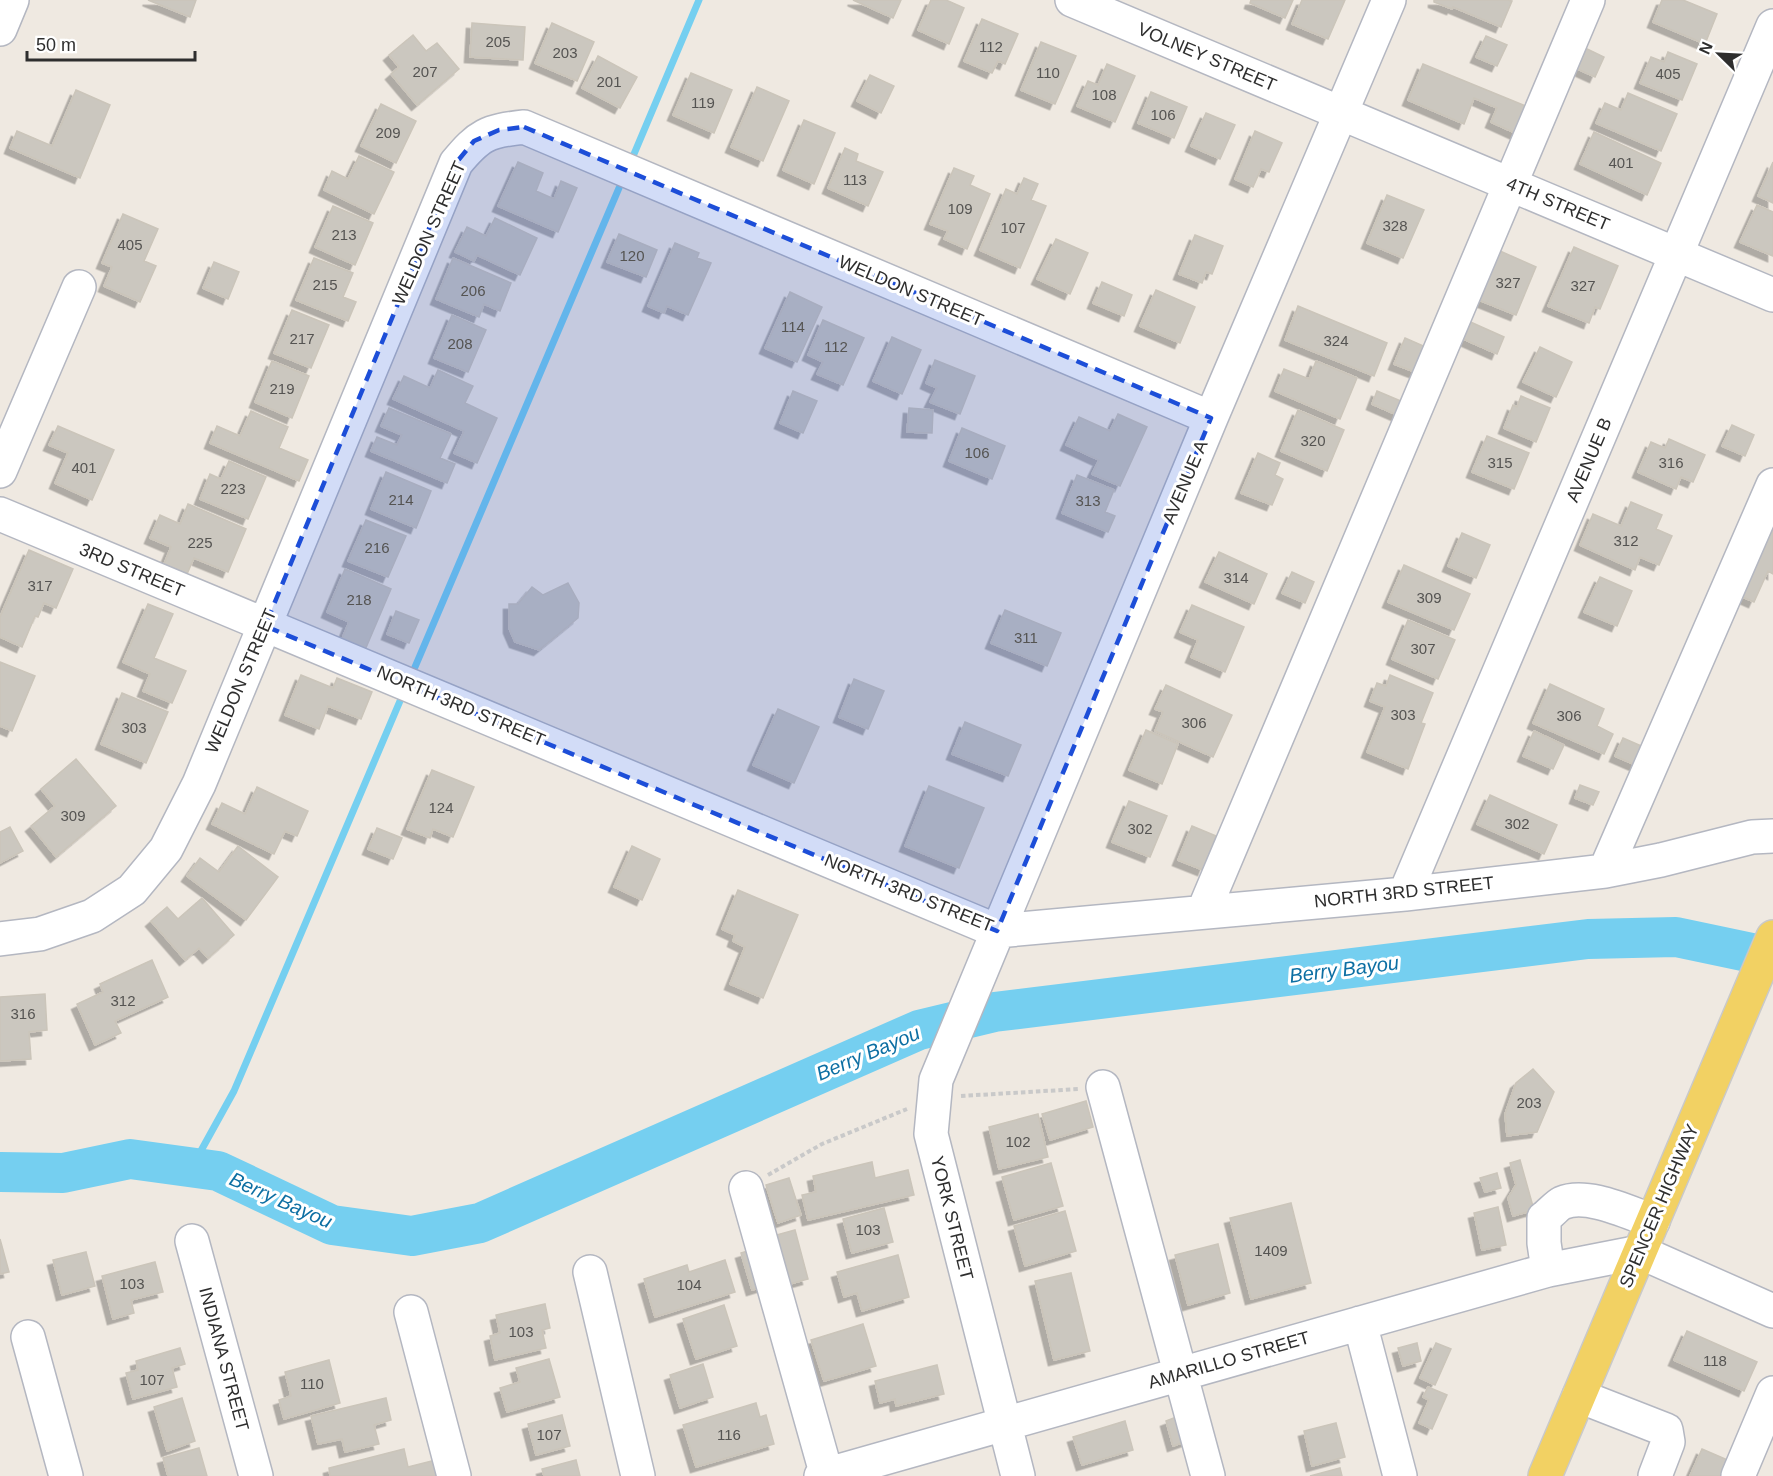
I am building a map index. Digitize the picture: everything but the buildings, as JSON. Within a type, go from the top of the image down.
[{"type":"main road","name":"SPENCER HIGHWAY","points":[[1551,1474],[1579,1396],[1773,937]]},
{"type":"street","points":[[0,29],[12,0]]},
{"type":"street","name":"VOLNEY STREET","points":[[1072,0],[1342,113]]},
{"type":"street","name":"AVENUE A","points":[[984,965],[1211,418],[1389,0]]},
{"type":"street","points":[[1204,910],[1588,0]]},
{"type":"street","name":"AVENUE B","points":[[1405,894],[1773,26]]},
{"type":"street","name":"4TH STREET","points":[[1342,113],[1773,295]]},
{"type":"street","name":"WELDON STREET","points":[[0,939],[40,934],[92,916],[132,890],[166,849],[194,793],[265,626],[456,164],[474,141],[499,130],[524,127],[1211,418]]},
{"type":"street","points":[[0,471],[79,287]]},
{"type":"street","points":[[1605,871],[1773,485]]},
{"type":"street","name":"3RD STREET","points":[[0,514],[265,626]]},
{"type":"street","name":"NORTH 3RD STREET","points":[[265,626],[997,931],[1204,910],[1405,894],[1605,871],[1661,860],[1752,837],[1773,836]]},
{"type":"street","name":"YORK STREET","points":[[984,965],[935,1089],[931,1134],[1018,1476]]},
{"type":"street","points":[[1104,1087],[1208,1476]]},
{"type":"street","points":[[746,1188],[825,1475]]},
{"type":"street","points":[[1548,1270],[1544,1242],[1544,1218],[1561,1203],[1574,1200],[1592,1201],[1653,1221]]},
{"type":"street","name":"INDIANA STREET","points":[[192,1241],[256,1476]]},
{"type":"street","points":[[1640,1252],[1773,1311]]},
{"type":"street","name":"AMARILLO STREET","points":[[825,1475],[1548,1270],[1640,1252]]},
{"type":"street","points":[[590,1272],[638,1476]]},
{"type":"street","points":[[411,1312],[454,1476]]},
{"type":"street","points":[[1360,1323],[1400,1476]]},
{"type":"street","points":[[28,1336],[66,1476]]},
{"type":"street","points":[[1738,1476],[1773,1393]]},
{"type":"street","points":[[1579,1396],[1666,1430],[1668,1442],[1655,1476]]},
{"type":"path","points":[[746,1188],[822,1144],[935,1089],[1104,1087]]},
{"type":"highlighted area","points":[[524,127],[1211,418],[997,931],[265,626],[456,163],[474,141],[499,130]]},
{"type":"waterway","points":[[634,154],[699,0]]},
{"type":"waterway","points":[[415,667],[619,188]]},
{"type":"waterway","points":[[192,1167],[234,1091],[400,701]]},
{"type":"waterway","name":"Berry Bayou","points":[[0,1172],[63,1173],[130,1159],[218,1171],[332,1225],[412,1236],[480,1223],[919,1030],[994,1012],[1588,939],[1676,937],[1752,953],[1773,961]]}]
